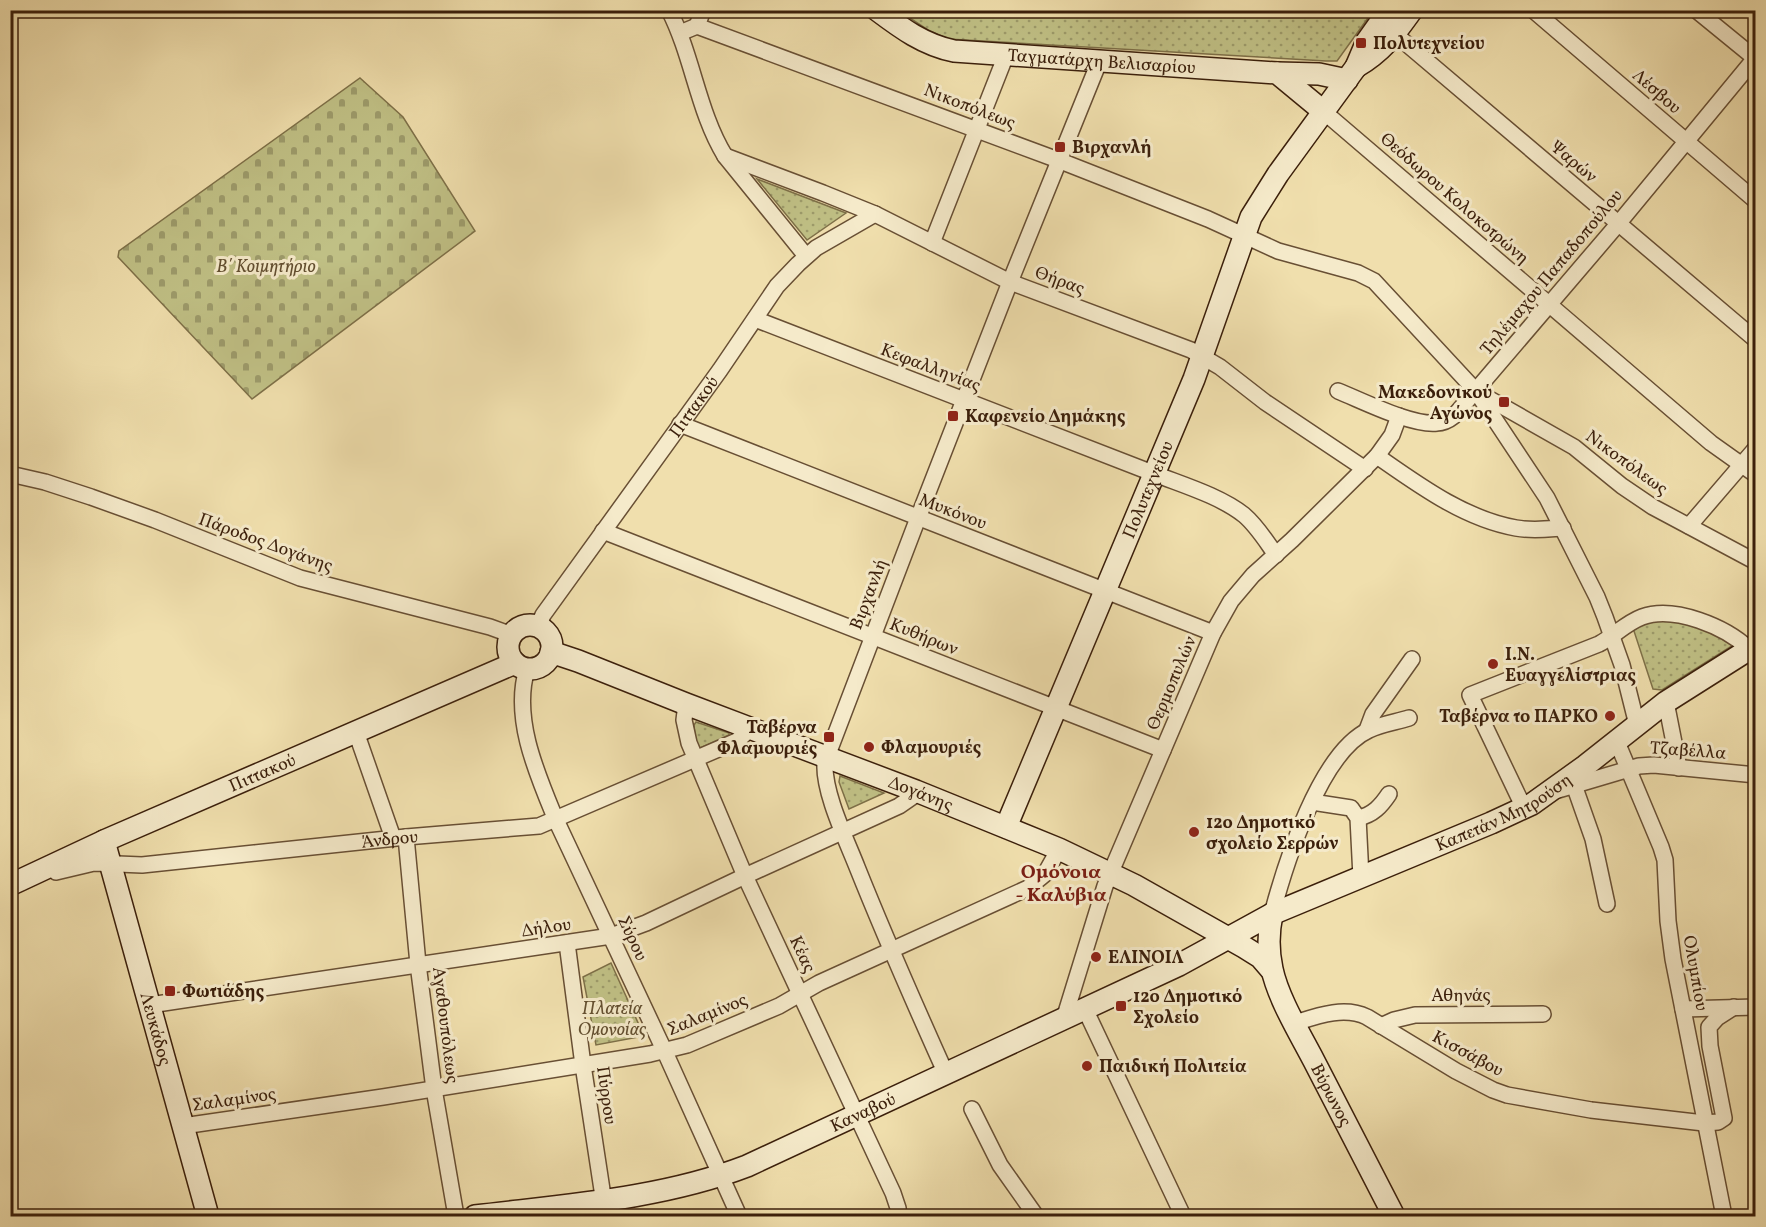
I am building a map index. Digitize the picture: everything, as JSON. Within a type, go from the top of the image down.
[{"type":"street","points":[[669,10],[680,33],[714,135],[725,156],[806,256]]},
{"type":"street","points":[[680,33],[697,26],[704,10]]},
{"type":"street","name":"Ταγματάρχη Βελισαρίου","points":[[877,10],[916,37],[936,46],[962,52],[1277,74],[1352,73]]},
{"type":"street","name":"Πολυτεχνείου","points":[[1006,827],[1203,356],[1254,211],[1266,190],[1352,73],[1367,41],[1389,10]]},
{"type":"street","name":"Πολυτεχνείου","points":[[1352,73],[1374,57],[1395,34],[1412,10]]},
{"type":"street","name":"Λέσβου","points":[[1533,10],[1755,201]]},
{"type":"street","points":[[1696,10],[1755,58]]},
{"type":"street","name":"Νικοπόλεως","points":[[697,26],[1058,160],[1244,235]]},
{"type":"street","name":"Ψαρών","points":[[1395,34],[1755,340]]},
{"type":"street","points":[[932,243],[1006,55]]},
{"type":"street","name":"Τηλέμαχου Παπαδοπούλου","points":[[1338,391],[1400,416],[1425,423],[1439,423],[1459,412],[1755,58]]},
{"type":"street","name":"Βιρχανλή","points":[[946,1074],[842,831],[826,777],[826,758],[963,401],[1099,62]]},
{"type":"street","points":[[1277,74],[1323,111]]},
{"type":"street","name":"Θεόδωρου Κολοκοτρώνη","points":[[1323,111],[1711,443],[1755,475]]},
{"type":"street","name":"Θήρας","points":[[725,156],[875,214],[1010,282],[1160,337],[1203,356],[1365,469]]},
{"type":"street","name":"Πιττακού","points":[[538,627],[543,615],[720,370],[777,286],[806,256],[835,236],[875,214]]},
{"type":"street","points":[[1244,235],[1289,255],[1350,270],[1371,278],[1476,392],[1529,468],[1598,597],[1613,637],[1637,725]]},
{"type":"street","name":"Κεφαλληνίας","points":[[755,319],[1219,500],[1235,509],[1255,526],[1276,555]]},
{"type":"street","name":"Νικοπόλεως","points":[[1476,392],[1563,440],[1634,495],[1755,562]]},
{"type":"street","name":"Θερμοπυλών","points":[[1064,1019],[1110,873],[1213,633],[1236,594],[1253,575],[1377,456],[1392,435],[1400,416]]},
{"type":"street","name":"Μυκόνου","points":[[680,424],[1213,633]]},
{"type":"street","points":[[1689,526],[1755,448]]},
{"type":"street","points":[[1377,456],[1447,501],[1481,518],[1518,528],[1563,528]]},
{"type":"street","name":"Πάροδος Δογάνης","points":[[10,474],[45,482],[91,497],[300,578],[490,627],[512,635]]},
{"type":"street","name":"Κυθήρων","points":[[603,531],[1163,750]]},
{"type":"street","points":[[1524,808],[1470,695],[1613,637],[1641,617],[1674,615],[1690,618],[1716,627],[1752,647]]},
{"type":"street","points":[[523,627],[538,627],[548,634],[551,640],[551,652],[547,662],[532,669],[521,666],[510,655],[512,635],[523,627]]},
{"type":"street","name":"Καπετάν Μητρούση","points":[[1227,937],[1272,914],[1524,808],[1550,792],[1617,742],[1666,702],[1752,647]]},
{"type":"street","name":"Δογάνης","points":[[551,652],[916,791],[1059,849],[1110,873],[1227,937],[1260,957],[1272,971]]},
{"type":"street","points":[[1367,730],[1373,714],[1412,658]]},
{"type":"street","name":"Πιττακού","points":[[11,885],[104,841],[357,732],[521,666]]},
{"type":"street","name":"Σύρου","points":[[521,666],[525,725],[542,787],[739,1216]]},
{"type":"street","points":[[1666,702],[1678,768]]},
{"type":"street","name":"Κέας","points":[[686,704],[685,727],[745,876],[897,1203],[899,1216]]},
{"type":"street","points":[[1272,971],[1269,938],[1272,914],[1297,834],[1321,783],[1350,744],[1367,730],[1409,718]]},
{"type":"street","name":"Άνδρου","points":[[11,885],[84,864],[142,865],[400,838],[532,828],[556,820],[737,741],[750,729]]},
{"type":"street","name":"Αγαθουπόλεως","points":[[357,732],[400,838],[434,1089],[456,1216]]},
{"type":"street","name":"Ολυμπίου","points":[[1617,742],[1665,860],[1670,936],[1704,1124],[1724,1216]]},
{"type":"street","name":"Τζαβέλλα","points":[[1550,792],[1629,768],[1648,765],[1755,775]]},
{"type":"street","points":[[1574,785],[1593,839],[1607,904]]},
{"type":"street","name":"Δήλου","points":[[150,1005],[610,936],[641,926],[899,806],[912,797],[916,791]]},
{"type":"street","points":[[1358,818],[1368,816],[1381,805],[1389,794]]},
{"type":"street","points":[[1312,802],[1351,808],[1358,818],[1361,877]]},
{"type":"street","name":"Λευκάδος","points":[[104,841],[208,1216]]},
{"type":"street","name":"Σαλαμίνος","points":[[183,1126],[665,1052],[779,1006],[819,983],[1032,886],[1047,870],[1059,849]]},
{"type":"street","name":"Καναβού","points":[[475,1216],[604,1208],[721,1176],[1084,1010],[1179,965],[1227,937]]},
{"type":"street","name":"Πύρρου","points":[[567,944],[604,1208]]},
{"type":"street","name":"Βύρωνος","points":[[1272,971],[1294,1023],[1394,1216]]},
{"type":"street","points":[[1704,1124],[1718,1122],[1724,1118],[1710,1046],[1709,1027],[1717,1018],[1734,1007]]},
{"type":"street","points":[[1683,1009],[1755,1007]]},
{"type":"street","points":[[1084,1010],[1183,1216]]},
{"type":"street","name":"Κισσάβου","points":[[1294,1023],[1328,1013],[1362,1015],[1456,1071],[1507,1095],[1591,1110],[1704,1124]]},
{"type":"street","name":"Αθηνάς","points":[[1381,1026],[1415,1015],[1543,1014]]},
{"type":"street","points":[[972,1109],[1000,1165],[1036,1216]]},
{"type":"green space","points":[[899,11],[1373,11],[1337,61],[1326,61],[948,39],[928,30]]},
{"type":"green space","name":"Β΄ Κοιμητήριο","points":[[360,78],[403,117],[475,231],[252,399],[118,257],[119,251]]},
{"type":"green space","points":[[757,179],[846,213],[807,240]]},
{"type":"green space","points":[[1651,618],[1689,622],[1735,644],[1662,690],[1653,689],[1632,625]]},
{"type":"green space","points":[[696,722],[729,733],[729,735],[696,748],[694,725]]},
{"type":"green space","points":[[840,776],[884,793],[849,809],[839,782]]},
{"type":"green space","name":"Πλατεία Ομονοίας","points":[[611,963],[644,1036],[596,1045],[583,977]]},
{"type":"place","name":"Πολυτεχνείου","points":[[1361,43]]},
{"type":"place","name":"Βιρχανλή","points":[[1060,147]]},
{"type":"place","name":"Μακεδονικού Αγώνος","points":[[1504,402]]},
{"type":"place","name":"Καφενείο Δημάκης","points":[[953,416]]},
{"type":"place","name":"Ι.Ν. Ευαγγελίστριας","points":[[1493,664]]},
{"type":"place","name":"Ταβέρνα το ΠΑΡΚΟ","points":[[1610,716]]},
{"type":"place","name":"Ταβέρνα Φλαμουριές","points":[[829,737]]},
{"type":"place","name":"Φλαμουριές","points":[[869,747]]},
{"type":"place","name":"12ο Δημοτικό σχολείο Σερρών","points":[[1194,832]]},
{"type":"place","name":"ΕΛΙΝΟΙΛ","points":[[1096,957]]},
{"type":"place","name":"Φωτιάδης","points":[[170,991]]},
{"type":"place","name":"12ο Δημοτικό Σχολείο","points":[[1121,1006]]},
{"type":"place","name":"Παιδική Πολιτεία","points":[[1087,1066]]},
{"type":"district","name":"Ομόνοια - Καλύβια","points":[[1061,882]]}]
